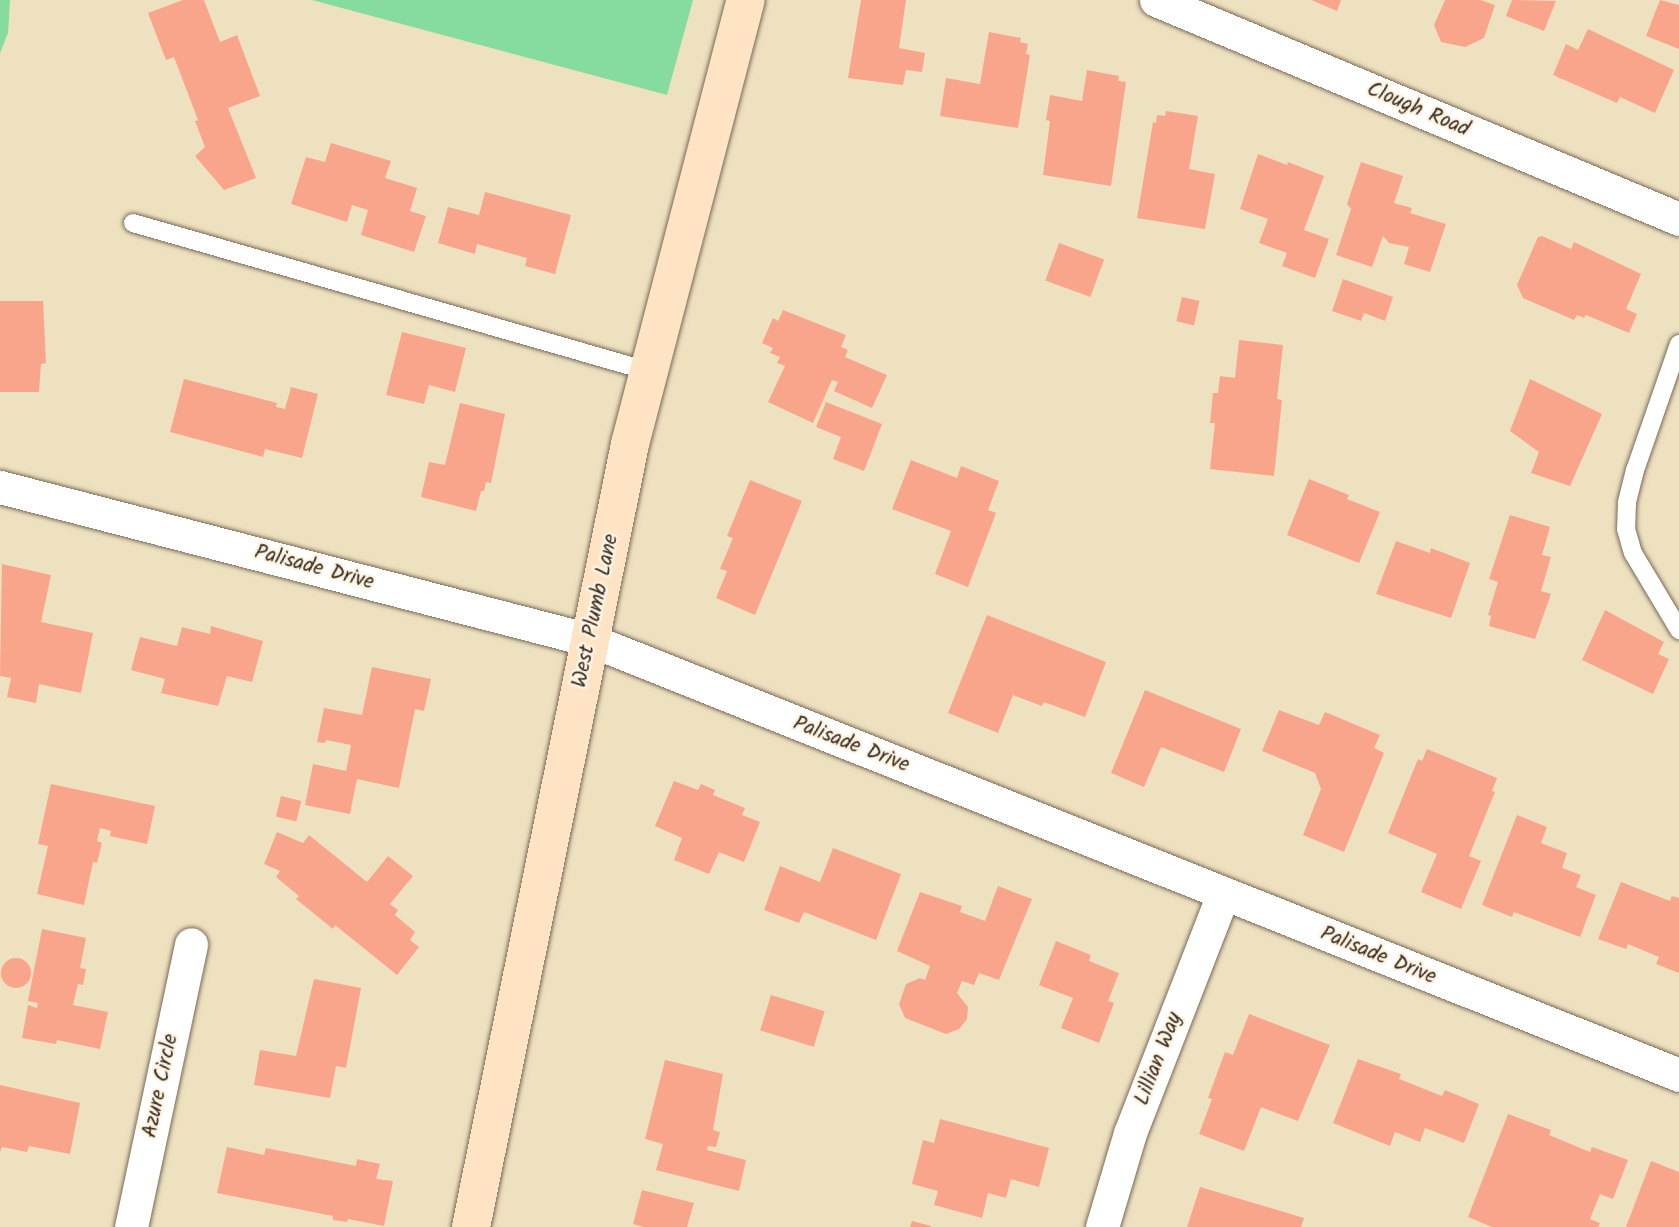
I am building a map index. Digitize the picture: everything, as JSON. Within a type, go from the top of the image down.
[{"type":"main road","name":"West Plumb Lane","points":[[471,1227],[590,640],[648,371],[746,0]]},
{"type":"street","name":"Clough Road","points":[[1156,0],[1679,219]]},
{"type":"street","name":"Palisade Drive","points":[[0,487],[590,640],[1679,1075]]},
{"type":"street","name":"Lillian Way","points":[[1102,1227],[1130,1133],[1223,894]]},
{"type":"street","name":"Azure Circle","points":[[131,1227],[191,944]]},
{"type":"lane","points":[[133,223],[648,371]]},
{"type":"lane","points":[[1679,344],[1634,470],[1627,503],[1626,529],[1633,553],[1679,630]]},
{"type":"green space","points":[[0,0],[10,0],[8,33],[0,53]]},
{"type":"green space","points":[[312,0],[693,0],[667,95]]},
{"type":"building","points":[[183,0],[204,0],[220,42],[237,35],[260,96],[228,108],[256,178],[224,190],[195,156],[205,147],[195,121],[198,120],[174,57],[166,60],[148,13]]},
{"type":"building","points":[[861,0],[906,0],[899,48],[925,53],[922,72],[906,70],[903,85],[848,78]]},
{"type":"building","points":[[1311,0],[1341,0],[1337,11]]},
{"type":"building","points":[[1445,0],[1480,0],[1495,5],[1484,38],[1465,47],[1441,42],[1434,25]]},
{"type":"building","points":[[1512,0],[1556,1],[1544,31],[1506,16]]},
{"type":"building","points":[[1660,0],[1679,5],[1679,49],[1646,36]]},
{"type":"building","points":[[1588,29],[1674,70],[1655,113],[1620,97],[1617,103],[1553,75],[1566,44],[1578,50]]},
{"type":"building","points":[[989,32],[1021,38],[1020,42],[1028,44],[1026,54],[1030,55],[1018,128],[940,116],[946,78],[980,84]]},
{"type":"building","points":[[1087,70],[1119,76],[1118,81],[1126,82],[1111,186],[1043,175],[1050,121],[1046,120],[1050,95],[1082,101]]},
{"type":"building","points":[[1166,111],[1198,116],[1189,169],[1215,174],[1205,229],[1137,218],[1153,122],[1156,123],[1157,115],[1165,116]]},
{"type":"building","points":[[331,143],[391,161],[385,178],[417,188],[410,211],[426,216],[414,252],[361,235],[368,210],[352,205],[347,222],[291,204],[306,157],[325,162]]},
{"type":"building","points":[[1258,154],[1324,176],[1304,230],[1329,239],[1315,278],[1282,266],[1287,253],[1259,243],[1268,219],[1240,209]]},
{"type":"building","points":[[1361,162],[1403,176],[1394,203],[1412,208],[1410,213],[1446,224],[1430,272],[1404,264],[1409,247],[1389,243],[1383,236],[1372,267],[1336,255],[1351,209],[1347,204]]},
{"type":"building","points":[[485,192],[571,215],[555,274],[525,266],[527,258],[477,244],[475,254],[438,243],[448,207],[479,215]]},
{"type":"building","points":[[1542,236],[1571,249],[1574,242],[1641,274],[1626,309],[1637,314],[1629,333],[1586,315],[1584,318],[1577,315],[1574,320],[1523,298],[1517,285],[1538,237]]},
{"type":"building","points":[[1059,243],[1104,259],[1090,297],[1045,281]]},
{"type":"building","points":[[1343,279],[1393,297],[1385,321],[1364,313],[1361,321],[1332,311]]},
{"type":"building","points":[[1182,297],[1200,301],[1194,325],[1176,321]]},
{"type":"building","points":[[0,301],[43,301],[46,363],[41,364],[39,392],[0,392]]},
{"type":"building","points":[[783,310],[846,335],[841,347],[848,350],[845,357],[887,375],[872,408],[834,391],[838,382],[832,380],[813,423],[768,402],[785,366],[777,363],[780,357],[770,353],[773,348],[762,343],[773,318],[778,321]]},
{"type":"building","points":[[402,332],[466,348],[455,392],[429,385],[424,404],[386,395]]},
{"type":"building","points":[[1239,340],[1283,345],[1277,399],[1282,400],[1274,476],[1210,469],[1215,423],[1210,423],[1213,393],[1218,393],[1220,376],[1235,378]]},
{"type":"building","points":[[184,379],[277,403],[276,407],[285,409],[291,387],[318,394],[302,458],[265,449],[263,457],[170,432]]},
{"type":"building","points":[[1530,379],[1602,414],[1570,486],[1531,473],[1539,452],[1510,431]]},
{"type":"building","points":[[826,402],[882,424],[864,471],[833,459],[841,437],[816,427]]},
{"type":"building","points":[[460,403],[505,414],[491,483],[486,482],[484,491],[481,491],[476,511],[421,497],[429,462],[445,465]]},
{"type":"building","points":[[911,460],[957,478],[961,466],[999,481],[988,510],[996,513],[968,587],[935,574],[951,531],[892,509]]},
{"type":"building","points":[[1309,479],[1349,495],[1347,499],[1380,512],[1359,563],[1287,535]]},
{"type":"building","points":[[750,480],[802,501],[755,615],[716,598],[727,571],[720,569],[733,538],[727,536]]},
{"type":"building","points":[[1510,515],[1550,527],[1542,555],[1551,557],[1541,591],[1551,594],[1535,639],[1489,626],[1491,616],[1488,615],[1498,582],[1489,579]]},
{"type":"building","points":[[1396,541],[1430,553],[1431,548],[1470,563],[1451,618],[1376,594]]},
{"type":"building","points":[[2,564],[51,575],[41,622],[93,633],[81,693],[39,684],[36,703],[7,697],[11,678],[0,676]]},
{"type":"building","points":[[1605,610],[1664,642],[1658,654],[1669,659],[1653,694],[1582,660]]},
{"type":"building","points":[[987,615],[1106,662],[1085,717],[1044,702],[1042,706],[1013,695],[998,733],[948,713]]},
{"type":"building","points":[[211,626],[263,641],[252,682],[227,676],[218,706],[161,693],[165,679],[131,670],[140,637],[177,646],[182,627],[210,634]]},
{"type":"building","points":[[372,667],[431,679],[424,711],[415,709],[399,788],[357,779],[350,814],[305,805],[313,764],[346,771],[351,745],[326,740],[325,743],[317,742],[324,708],[362,715]]},
{"type":"building","points":[[1145,690],[1241,729],[1224,772],[1161,747],[1144,787],[1111,773]]},
{"type":"building","points":[[1279,710],[1319,725],[1325,712],[1380,735],[1374,748],[1384,753],[1344,852],[1303,835],[1321,789],[1315,773],[1262,751]]},
{"type":"building","points":[[1427,749],[1497,778],[1492,791],[1495,792],[1469,856],[1481,861],[1461,909],[1421,892],[1437,854],[1388,833],[1418,759],[1422,761]]},
{"type":"building","points":[[674,781],[698,790],[701,784],[715,790],[713,795],[745,808],[742,815],[760,822],[744,862],[719,852],[709,874],[674,860],[682,838],[655,826]]},
{"type":"building","points":[[51,784],[155,806],[147,844],[110,836],[111,831],[100,828],[97,841],[102,843],[97,863],[93,862],[84,905],[37,894],[48,846],[38,844]]},
{"type":"building","points":[[281,796],[301,801],[296,821],[276,816]]},
{"type":"building","points":[[1517,815],[1547,827],[1541,843],[1567,853],[1562,868],[1581,875],[1576,887],[1596,895],[1580,937],[1514,912],[1512,917],[1482,905]]},
{"type":"building","points":[[277,832],[303,843],[309,835],[367,882],[388,856],[413,876],[390,904],[398,910],[395,915],[415,932],[410,940],[419,947],[397,975],[335,925],[333,929],[296,899],[299,896],[276,877],[280,871],[264,864]]},
{"type":"building","points":[[833,848],[901,874],[876,940],[804,912],[799,923],[764,910],[780,866],[820,882]]},
{"type":"building","points":[[1621,882],[1670,901],[1672,896],[1679,898],[1679,973],[1656,964],[1659,957],[1628,944],[1626,949],[1598,939]]},
{"type":"building","points":[[998,886],[1032,899],[999,980],[979,973],[974,985],[962,981],[957,993],[968,1007],[967,1019],[959,1029],[946,1034],[905,1018],[899,1004],[906,984],[920,978],[925,980],[930,966],[897,951],[920,892],[962,906],[960,912],[985,921]]},
{"type":"building","points":[[42,929],[86,938],[80,968],[86,969],[83,985],[78,984],[73,1005],[108,1012],[100,1049],[57,1040],[56,1044],[22,1038],[28,1005],[37,1008],[38,1003],[28,1001]]},
{"type":"building","points":[[1056,941],[1091,955],[1089,961],[1119,973],[1108,1001],[1114,1003],[1099,1043],[1061,1028],[1073,998],[1039,985]]},
{"type":"building","points":[[16,958],[27,962],[31,973],[27,984],[16,988],[5,984],[1,973],[5,962]]},
{"type":"building","points":[[314,979],[361,988],[346,1068],[336,1066],[330,1098],[254,1085],[260,1050],[296,1056]]},
{"type":"building","points":[[771,995],[825,1011],[814,1047],[760,1030]]},
{"type":"building","points":[[1249,1014],[1330,1045],[1298,1121],[1261,1107],[1244,1151],[1199,1134],[1212,1099],[1208,1098],[1225,1052],[1233,1055]]},
{"type":"building","points":[[1358,1059],[1401,1074],[1399,1079],[1442,1096],[1445,1090],[1479,1104],[1464,1143],[1425,1128],[1420,1142],[1395,1132],[1390,1146],[1333,1123]]},
{"type":"building","points":[[665,1060],[723,1074],[713,1130],[720,1132],[716,1147],[708,1146],[707,1150],[746,1160],[739,1191],[656,1170],[663,1144],[645,1139]]},
{"type":"building","points":[[0,1085],[80,1103],[70,1154],[29,1146],[27,1152],[2,1147],[0,1152]]},
{"type":"building","points":[[1508,1114],[1551,1130],[1549,1135],[1590,1152],[1592,1147],[1628,1160],[1613,1199],[1600,1194],[1590,1219],[1600,1223],[1598,1227],[1492,1227],[1468,1217]]},
{"type":"building","points":[[940,1119],[1049,1148],[1039,1187],[1011,1179],[1006,1198],[988,1193],[982,1218],[934,1205],[938,1191],[912,1184],[923,1140],[934,1143]]},
{"type":"building","points":[[227,1147],[264,1155],[266,1148],[356,1166],[357,1159],[380,1164],[376,1179],[393,1181],[384,1226],[348,1219],[347,1222],[333,1220],[333,1216],[217,1193]]},
{"type":"building","points":[[1651,1161],[1679,1172],[1679,1227],[1626,1227]]},
{"type":"building","points":[[1200,1187],[1304,1218],[1301,1227],[1187,1227]]},
{"type":"building","points":[[642,1190],[694,1203],[687,1227],[644,1227],[633,1224]]},
{"type":"building","points":[[912,1221],[931,1226],[910,1227]]}]
